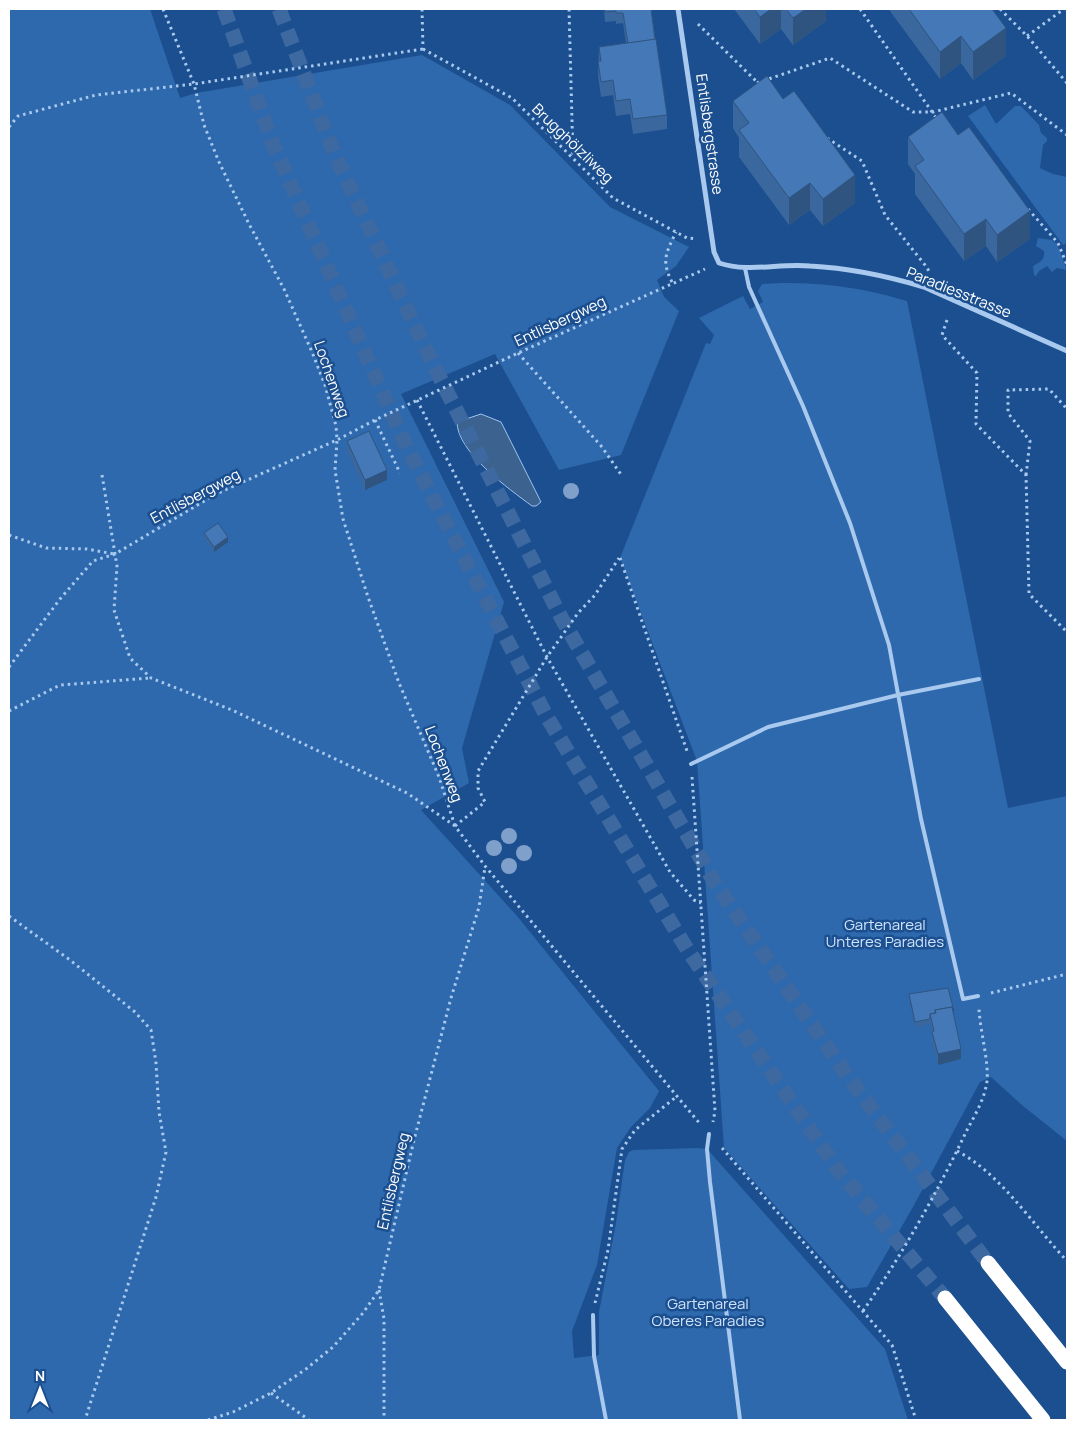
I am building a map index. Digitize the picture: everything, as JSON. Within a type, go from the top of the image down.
[{"type":"highway","points":[[988,1263],[1067,1362]]},
{"type":"highway","points":[[945,1298],[1043,1420]]},
{"type":"street","name":"Entlisbergstrasse","points":[[678,9],[714,252],[719,263]]},
{"type":"street","name":"Paradiesstrasse","points":[[719,263],[745,268],[809,266],[859,272],[906,282],[924,287],[1067,351]]},
{"type":"lane","points":[[745,268],[749,287],[803,406],[850,523],[889,644],[921,819],[963,999],[978,996]]},
{"type":"lane","points":[[692,764],[768,727],[898,695],[979,679]]},
{"type":"lane","points":[[709,1134],[707,1149],[710,1182],[740,1420]]},
{"type":"lane","points":[[593,1315],[594,1356],[606,1420]]},
{"type":"path","name":"Lochenweg","points":[[163,9],[194,84],[204,125],[219,162],[249,224],[284,289],[312,352],[324,385],[336,426],[335,470],[343,519],[368,598],[399,683],[439,777],[455,826]]},
{"type":"path","points":[[9,127],[18,116],[96,95],[194,84],[423,49],[422,9]]},
{"type":"path","points":[[569,9],[573,158]]},
{"type":"path","points":[[860,9],[940,122]]},
{"type":"path","points":[[1000,9],[1027,36],[1067,83]]},
{"type":"path","points":[[1027,36],[1064,9]]},
{"type":"path","points":[[698,24],[763,89]]},
{"type":"path","name":"Brugghölzliweg","points":[[423,49],[512,98],[613,198],[687,238],[712,239]]},
{"type":"path","points":[[757,83],[830,58],[913,112],[933,112],[1011,93],[1067,135]]},
{"type":"path","points":[[822,135],[862,161],[885,215],[929,271]]},
{"type":"path","points":[[1026,206],[1058,243],[1067,265]]},
{"type":"path","points":[[672,282],[665,269],[667,250],[676,232]]},
{"type":"path","name":"Entlisbergweg","points":[[9,667],[60,599],[93,561],[114,554],[216,494],[337,440],[417,400],[672,282],[719,263]]},
{"type":"path","points":[[947,320],[942,335],[977,373],[976,424],[1026,475]]},
{"type":"path","points":[[518,353],[602,447],[622,476]]},
{"type":"path","points":[[1067,409],[1049,389],[1008,390],[1008,413],[1030,441],[1026,475],[1029,594],[1067,632]]},
{"type":"path","points":[[417,400],[456,479]]},
{"type":"path","points":[[417,400],[548,657],[670,872],[694,900],[701,903]]},
{"type":"path","points":[[375,420],[400,473]]},
{"type":"path","points":[[102,475],[117,566],[114,610],[130,658],[151,678],[232,710],[407,793],[455,826],[485,802],[478,788],[478,771],[548,657],[578,613],[595,595],[620,558],[692,764],[715,1111],[709,1134]]},
{"type":"path","points":[[9,534],[46,548],[87,549],[114,554]]},
{"type":"path","points":[[9,711],[60,685],[151,678]]},
{"type":"path","name":"Entlisbergweg","points":[[208,1420],[233,1412],[271,1393],[306,1369],[333,1348],[363,1313],[379,1290],[414,1140],[451,998],[479,907],[485,866],[455,826]]},
{"type":"path","points":[[9,916],[70,960],[135,1012],[151,1030],[156,1063],[159,1112],[166,1152],[156,1196],[85,1420]]},
{"type":"path","points":[[863,1311],[885,1280],[957,1152],[983,1097],[987,1080],[978,996],[1067,974]]},
{"type":"path","points":[[593,1315],[608,1250],[622,1149],[635,1130],[676,1097]]},
{"type":"path","points":[[957,1152],[983,1168],[1067,1261]]},
{"type":"path","points":[[379,1290],[384,1320],[384,1420]]},
{"type":"path","points":[[271,1393],[309,1420]]},
{"type":"green space","name":"Gartenareal Oberes Paradies","points":[[9,9],[150,9],[180,98],[196,93],[422,55],[510,105],[610,207],[689,247],[676,266],[657,280],[664,297],[679,311],[621,455],[559,470],[495,354],[401,394],[504,602],[462,748],[469,783],[421,810],[517,916],[659,1091],[650,1108],[631,1127],[617,1148],[597,1265],[572,1331],[574,1358],[599,1355],[599,1312],[616,1223],[625,1160],[629,1152],[633,1150],[707,1149],[885,1349],[908,1420],[9,1420]]},
{"type":"green space","points":[[985,105],[996,124],[1015,106],[1021,106],[1039,125],[1041,133],[1047,138],[1043,145],[1040,168],[1053,174],[1067,177],[1067,243],[1063,245],[968,116]]},
{"type":"green space","points":[[1038,238],[1052,240],[1057,244],[1067,270],[1057,268],[1052,272],[1047,266],[1039,271],[1036,276],[1034,275],[1033,266],[1044,257],[1044,251],[1036,246]]},
{"type":"green space","name":"Gartenareal Unteres Paradies","points":[[782,283],[845,287],[907,301],[1008,808],[1067,796],[1067,1141],[1023,1106],[991,1077],[980,1082],[913,1207],[867,1287],[849,1289],[724,1148],[697,761],[620,558],[706,343],[710,344],[714,335],[699,318],[743,296],[750,309],[763,302],[758,291],[762,284]]},
{"type":"shaded area","points":[[481,414],[501,422],[541,502],[536,506],[532,506],[498,480],[465,445],[459,434],[457,422]]},
{"type":"building","points":[[605,9],[651,9],[655,40],[628,43],[623,13],[616,13],[616,11],[605,12]]},
{"type":"building","points":[[754,9],[771,9],[760,17]]},
{"type":"building","points":[[786,9],[806,9],[793,18]]},
{"type":"building","points":[[909,9],[992,9],[1006,28],[973,52],[961,36],[940,52]]},
{"type":"building","points":[[656,39],[667,115],[633,119],[630,99],[616,101],[613,80],[601,82],[598,61],[601,61],[599,47]]},
{"type":"building","points":[[767,76],[783,99],[794,91],[855,175],[823,199],[810,183],[789,198],[739,130],[749,123],[733,101]]},
{"type":"building","points":[[942,112],[958,135],[969,127],[1030,211],[997,235],[986,219],[964,234],[915,166],[924,160],[908,137]]},
{"type":"building","points":[[369,431],[387,470],[365,480],[347,441]]},
{"type":"building","points":[[218,523],[228,537],[214,547],[204,533]]},
{"type":"building","points":[[948,988],[954,1011],[952,1007],[935,1010],[935,1013],[930,1014],[930,1019],[915,1022],[909,994]]},
{"type":"building","points":[[952,1007],[961,1049],[938,1054],[932,1032],[934,1031],[930,1014],[936,1013],[935,1010]]},
{"type":"tunnel","points":[[224,9],[273,144],[407,448],[547,717],[687,949],[838,1170],[945,1298]]},
{"type":"tunnel","points":[[279,9],[334,153],[432,362],[562,619],[715,883],[846,1074],[988,1263]]}]
